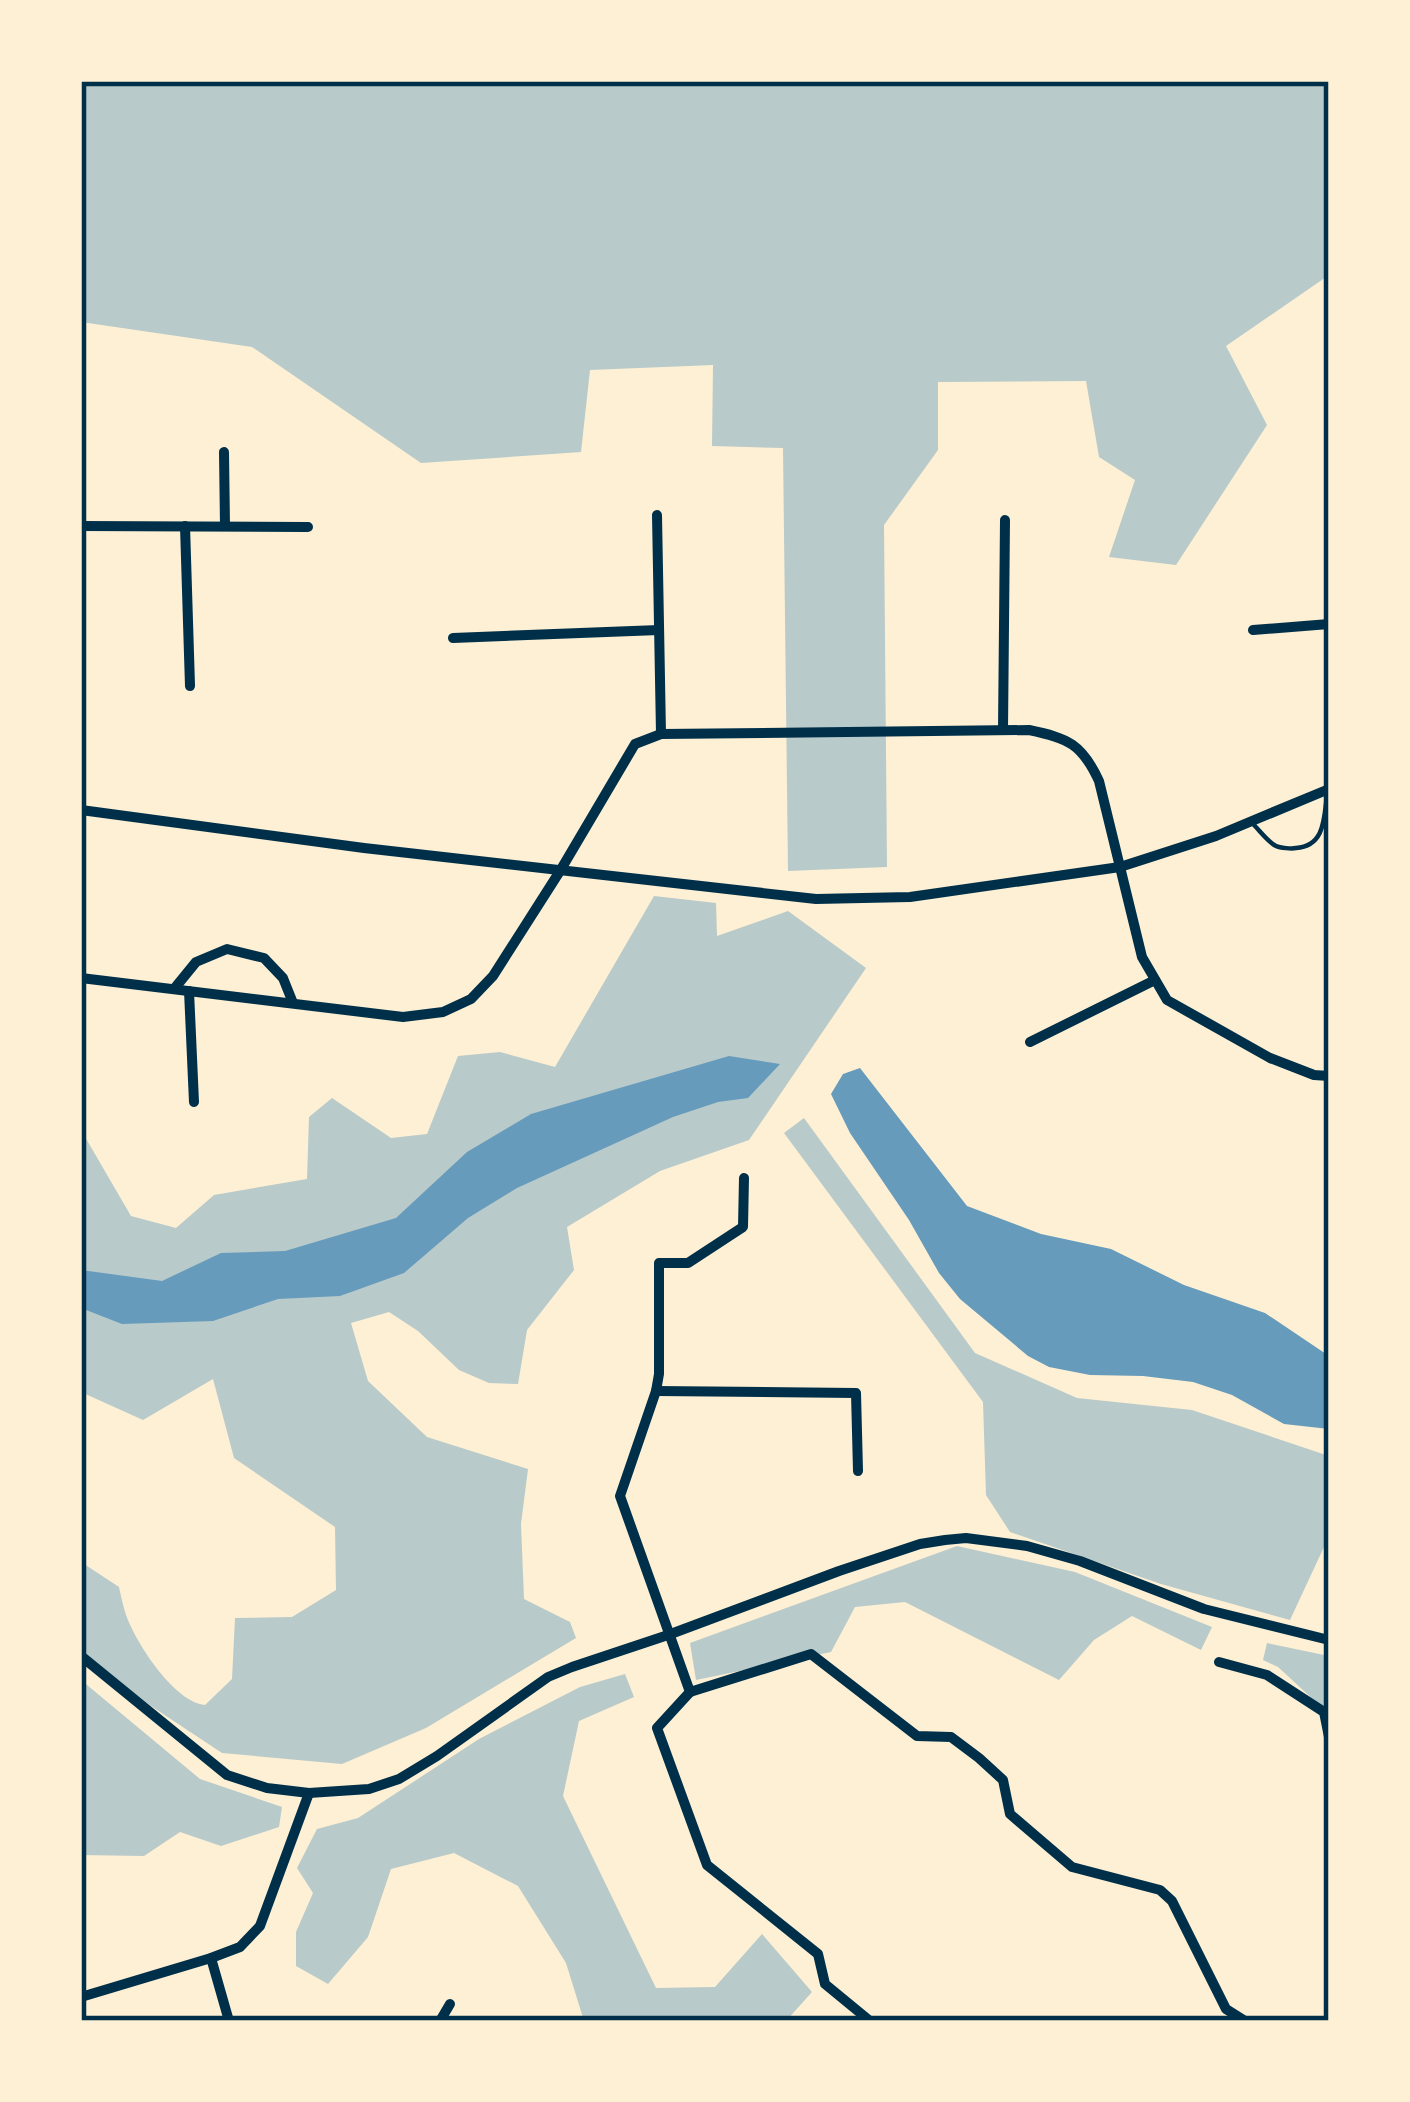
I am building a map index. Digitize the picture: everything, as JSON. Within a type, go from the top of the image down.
[{"type":"street","points":[[224,452],[225,526]]},
{"type":"street","points":[[657,515],[662,734]]},
{"type":"street","points":[[1003,730],[1005,520]]},
{"type":"street","points":[[81,526],[308,527]]},
{"type":"street","points":[[185,526],[190,686]]},
{"type":"street","points":[[1253,630],[1329,624]]},
{"type":"street","points":[[453,638],[659,631]]},
{"type":"street","points":[[81,978],[403,1017],[443,1012],[471,999],[493,976],[635,744],[662,734],[1029,730],[1064,737],[1088,757],[1099,781],[1142,957],[1167,1000],[1270,1058],[1329,1076]]},
{"type":"street","points":[[81,810],[560,871],[844,899],[1025,883],[1120,867],[1216,836],[1328,789]]},
{"type":"street","points":[[174,989],[196,962],[226,949],[264,958],[283,978],[293,1004]]},
{"type":"street","points":[[1030,1042],[1155,980]]},
{"type":"street","points":[[189,991],[194,1102]]},
{"type":"street","points":[[690,1692],[620,1496],[659,1374],[659,1263],[688,1263],[742,1226],[745,1178]]},
{"type":"street","points":[[656,1391],[856,1393],[858,1471]]},
{"type":"street","points":[[81,1656],[227,1775],[267,1788],[309,1793],[370,1789],[399,1779],[548,1677],[920,1544],[967,1538],[1027,1546],[1204,1610],[1329,1640]]},
{"type":"street","points":[[870,2021],[825,1984],[818,1954],[707,1865],[657,1728],[690,1692],[811,1654],[917,1736],[951,1737],[1003,1780],[1010,1814],[1072,1867],[1160,1890],[1172,1901],[1226,2008],[1245,2021]]},
{"type":"street","points":[[1219,1662],[1267,1675],[1324,1712],[1329,1737]]},
{"type":"street","points":[[81,1996],[240,1946],[260,1926],[309,1793]]},
{"type":"street","points":[[212,1958],[229,2021]]},
{"type":"street","points":[[440,2021],[450,2004]]},
{"type":"lane","points":[[1250,822],[1276,846],[1306,846],[1323,829],[1328,789]]},
{"type":"shaded area","points":[[81,81],[1329,81],[1329,275],[1226,346],[1267,425],[1176,565],[1109,557],[1135,480],[1099,457],[1086,381],[938,382],[938,450],[884,525],[887,867],[788,871],[783,448],[712,446],[713,365],[590,370],[581,452],[421,463],[252,347],[81,322]]},
{"type":"shaded area","points":[[654,896],[716,903],[717,936],[788,911],[866,968],[749,1140],[660,1171],[567,1227],[574,1270],[527,1330],[518,1384],[489,1383],[459,1370],[418,1331],[389,1312],[351,1323],[368,1381],[427,1437],[528,1469],[521,1524],[524,1599],[570,1622],[576,1638],[426,1728],[342,1764],[222,1753],[81,1652],[81,1562],[119,1587],[131,1627],[169,1683],[205,1705],[232,1679],[235,1618],[292,1617],[336,1590],[335,1527],[234,1458],[213,1379],[143,1420],[81,1392],[81,1130],[131,1216],[176,1228],[214,1195],[307,1179],[309,1117],[332,1098],[391,1138],[427,1134],[458,1056],[500,1052],[555,1067]]},
{"type":"shaded area","points":[[804,1118],[975,1353],[1077,1398],[1192,1410],[1329,1456],[1329,1550],[1324,1547],[1290,1620],[1161,1584],[1010,1532],[986,1495],[983,1402],[784,1133]]},
{"type":"shaded area","points":[[957,1546],[1075,1572],[1212,1627],[1201,1650],[1132,1616],[1094,1640],[1059,1680],[905,1602],[855,1607],[831,1652],[696,1680],[690,1643]]},
{"type":"shaded area","points":[[1267,1643],[1329,1656],[1329,1714],[1278,1667],[1263,1660]]},
{"type":"shaded area","points":[[625,1674],[634,1697],[579,1721],[563,1796],[656,1988],[715,1987],[762,1934],[812,1992],[786,2021],[584,2021],[566,1963],[518,1886],[454,1853],[391,1869],[368,1937],[328,1984],[296,1966],[296,1932],[313,1893],[297,1868],[317,1829],[358,1818],[479,1739],[580,1687]]},
{"type":"shaded area","points":[[81,1680],[200,1779],[282,1807],[279,1827],[221,1846],[180,1832],[144,1856],[81,1855]]},
{"type":"water","points":[[729,1056],[780,1064],[748,1098],[673,1117],[517,1188],[468,1218],[404,1273],[340,1296],[278,1299],[213,1321],[122,1324],[81,1308],[81,1270],[162,1281],[221,1253],[285,1251],[396,1218],[467,1152],[531,1114]]},
{"type":"water","points":[[860,1068],[967,1206],[1041,1234],[1111,1249],[1184,1285],[1265,1313],[1329,1356],[1329,1429],[1284,1424],[1232,1395],[1193,1382],[1090,1375],[1049,1367],[1028,1356],[960,1299],[939,1273],[850,1133],[831,1094],[843,1074]]}]
